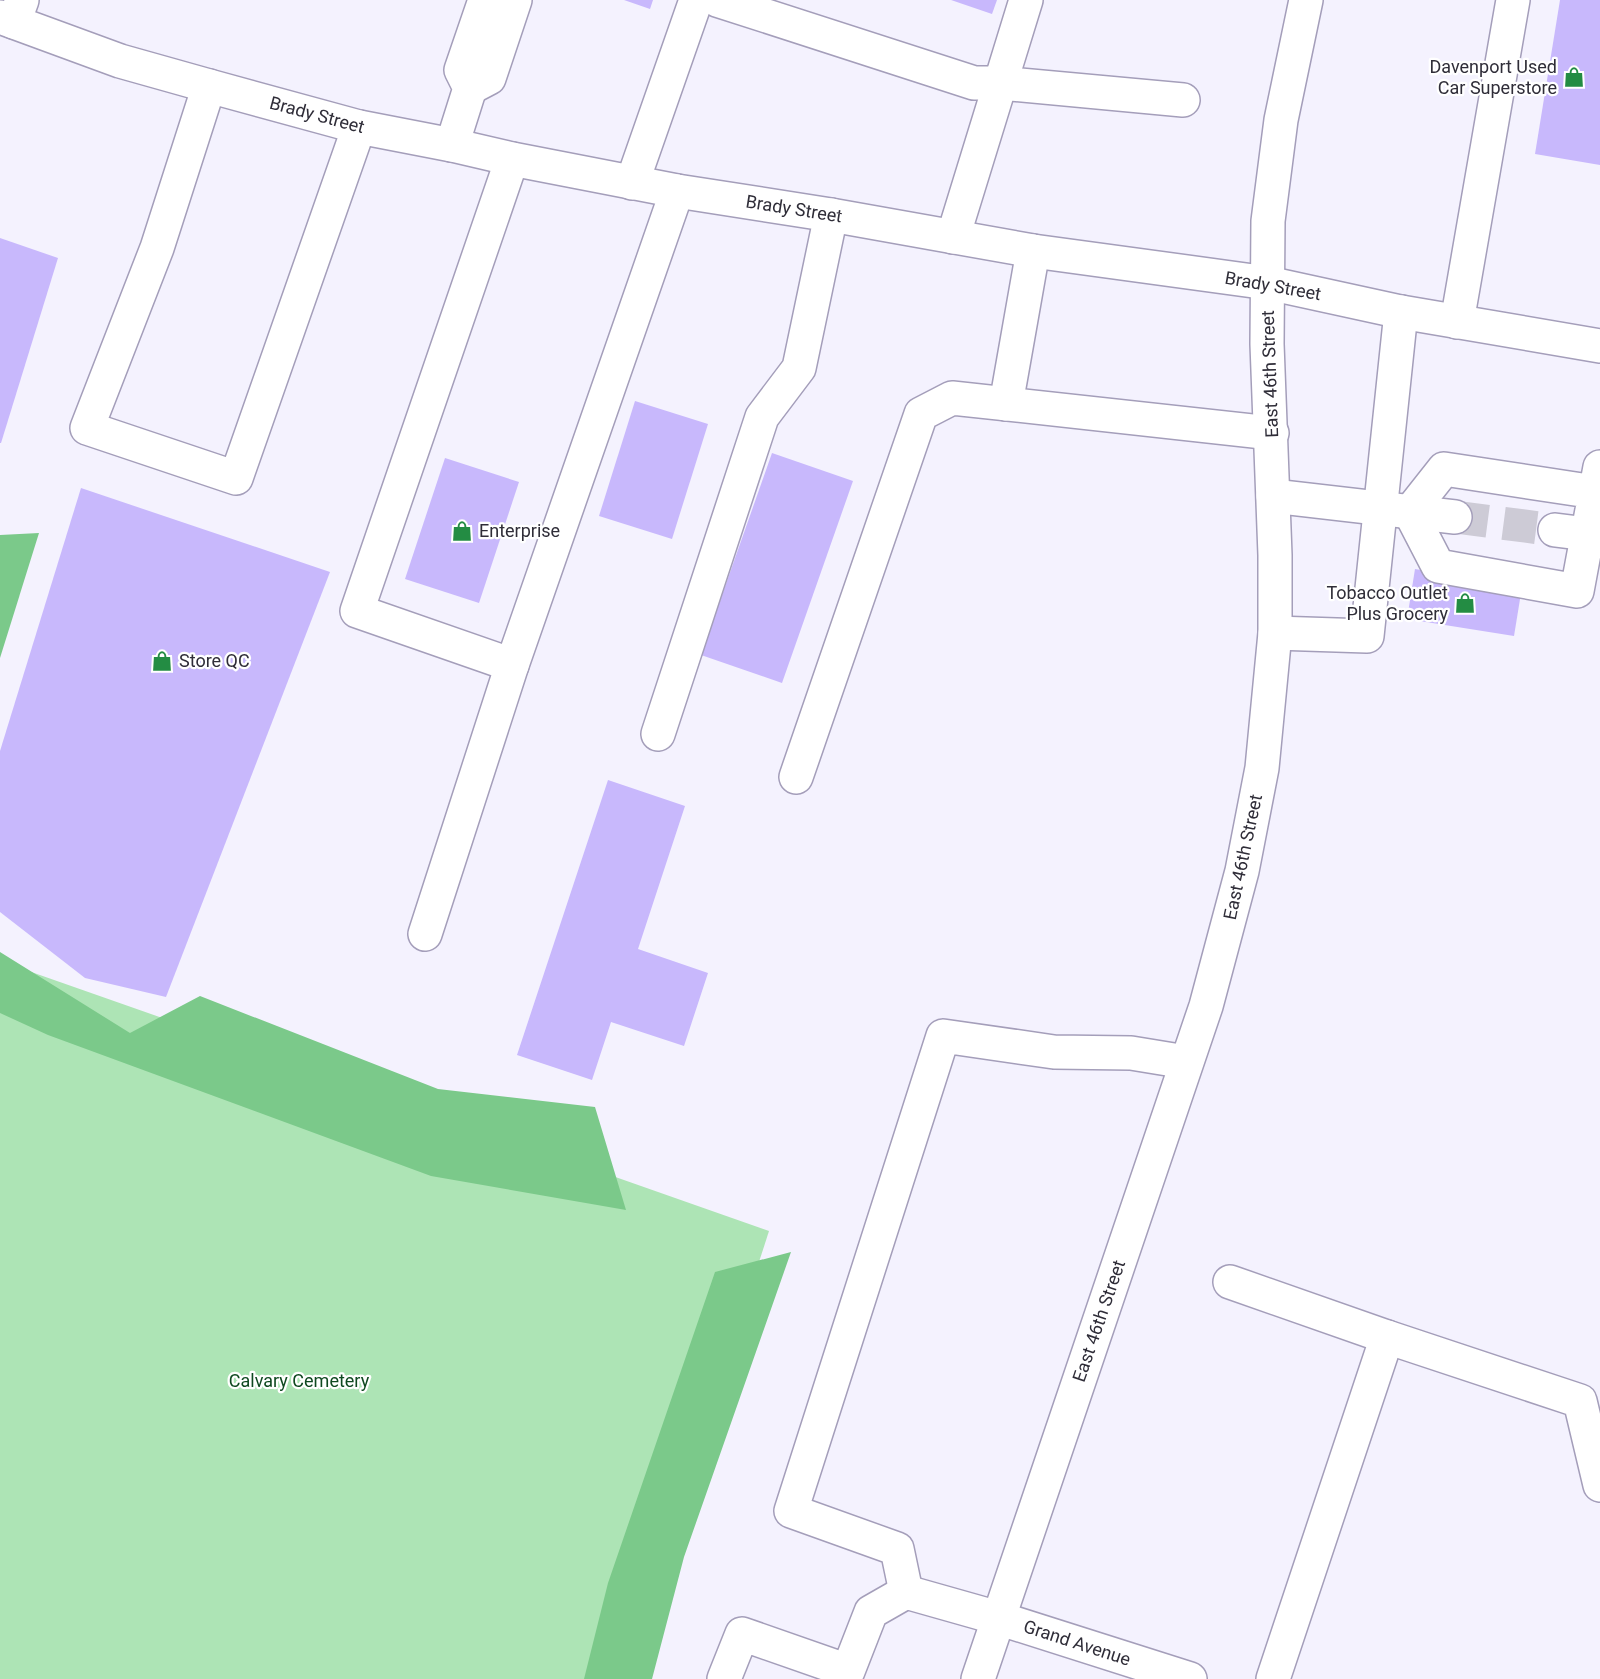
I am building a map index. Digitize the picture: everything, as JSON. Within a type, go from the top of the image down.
[{"type":"main road","points":[[452,145],[470,88],[461,70],[485,0]]},
{"type":"main road","points":[[470,88],[489,78],[515,0]]},
{"type":"main road","points":[[632,183],[696,0]]},
{"type":"main road","points":[[717,0],[974,82],[1183,100]]},
{"type":"main road","points":[[953,237],[1026,0]]},
{"type":"main road","name":"East 46th Street","points":[[978,1679],[1206,1006],[1242,872],[1262,768],[1275,633],[1272,433],[1267,344],[1268,221],[1281,120],[1306,0]]},
{"type":"main road","points":[[1457,322],[1514,0]]},
{"type":"main road","name":"Brady Street","points":[[12,13],[120,61],[358,127],[677,191],[831,215],[1033,251],[1268,283],[1401,312],[1600,346]]},
{"type":"main road","points":[[208,86],[158,248],[87,428],[236,478],[358,127]]},
{"type":"main road","points":[[512,159],[357,611],[512,665]]},
{"type":"main road","points":[[425,934],[512,665],[677,191]]},
{"type":"main road","points":[[658,734],[762,417],[800,368],[831,215]]},
{"type":"main road","points":[[1006,404],[1033,251]]},
{"type":"main road","points":[[1275,633],[1367,636],[1395,509],[1401,312]]},
{"type":"main road","points":[[796,777],[921,414],[952,398],[1272,433]]},
{"type":"main road","points":[[1444,469],[1598,479],[1577,591],[1438,566],[1395,509],[1444,469]]},
{"type":"main road","points":[[1273,496],[1455,517]]},
{"type":"main road","points":[[1555,530],[1587,534]]},
{"type":"main road","points":[[718,1676],[742,1634],[846,1675],[871,1612],[906,1592],[897,1550],[791,1511],[943,1036],[1054,1052],[1131,1053],[1186,1062]]},
{"type":"main road","points":[[1230,1282],[1580,1401],[1600,1485]]},
{"type":"main road","points":[[1273,1679],[1387,1337]]},
{"type":"main road","name":"Grand Avenue","points":[[906,1592],[998,1618],[1190,1679]]},
{"type":"green space","points":[[39,533],[0,658],[0,535]]},
{"type":"green space","points":[[0,952],[130,1033],[200,996],[438,1089],[595,1107],[626,1210],[431,1176],[48,1035],[0,1013]]},
{"type":"green space","name":"Calvary Cemetery","points":[[0,961],[769,1231],[624,1679],[0,1679]]},
{"type":"green space","points":[[791,1252],[684,1557],[652,1679],[584,1679],[608,1583],[715,1272]]},
{"type":"building","points":[[624,0],[653,0],[650,9]]},
{"type":"building","points":[[951,0],[997,0],[992,14]]},
{"type":"building","name":"Davenport Used Car Superstore","points":[[1560,0],[1600,0],[1600,165],[1535,154]]},
{"type":"building","points":[[0,238],[58,258],[1,443],[0,443]]},
{"type":"building","points":[[635,401],[708,424],[672,539],[599,516]]},
{"type":"building","points":[[772,453],[853,481],[782,683],[701,655]]},
{"type":"building","name":"Enterprise","points":[[445,458],[519,482],[479,603],[405,579]]},
{"type":"building","name":"Store QC","points":[[81,488],[330,572],[166,997],[85,978],[0,912],[0,751]]},
{"type":"building","name":"Tobacco Outlet Plus Grocery","points":[[1415,569],[1522,587],[1514,636],[1407,619]]},
{"type":"building","points":[[608,780],[685,806],[638,949],[708,973],[684,1046],[611,1022],[592,1080],[517,1055]]},
{"type":"tunnel","points":[[1455,517],[1555,530]]},
{"type":"place","name":"Davenport Used Car Superstore","points":[[1574,77]]},
{"type":"place","name":"Enterprise","points":[[462,531]]},
{"type":"place","name":"Tobacco Outlet Plus Grocery","points":[[1465,603]]},
{"type":"place","name":"Store QC","points":[[162,661]]}]
